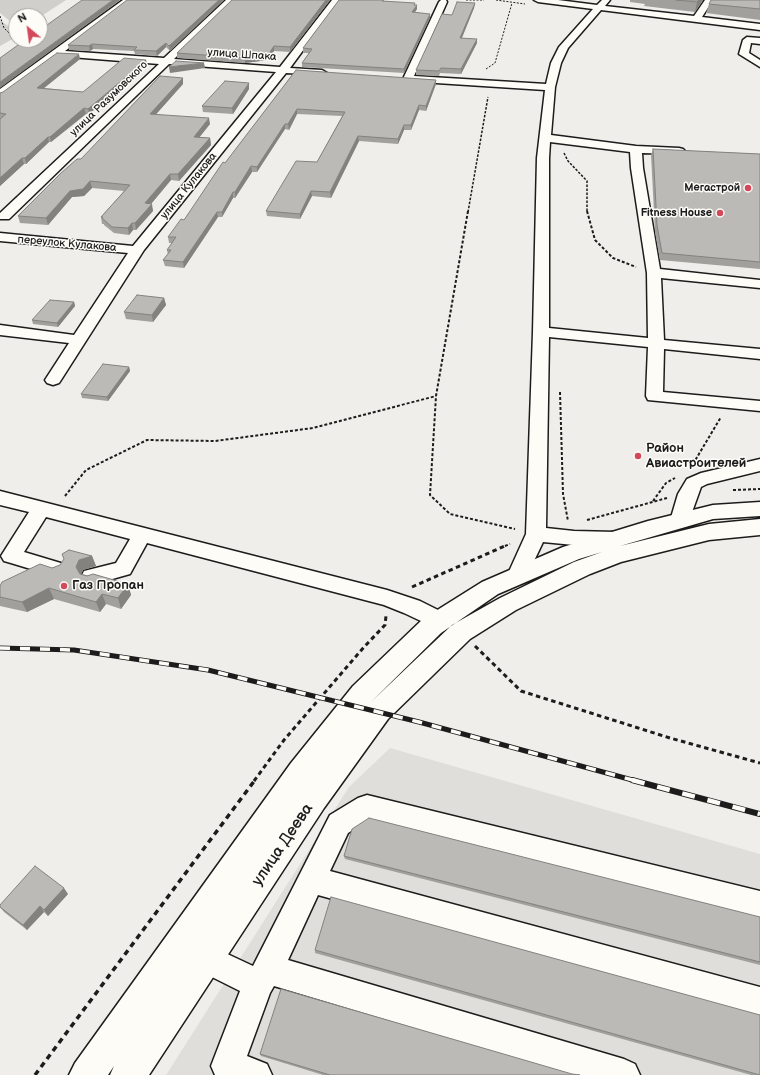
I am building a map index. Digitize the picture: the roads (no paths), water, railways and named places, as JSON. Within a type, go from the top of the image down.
[{"type":"main road","points":[[450,627],[490,588],[571,553],[713,512],[760,509]]},
{"type":"main road","points":[[87,1075],[301,772],[362,694],[432,626],[450,627],[508,604],[582,568],[616,555],[709,532],[760,527]]},
{"type":"main road","name":"улица Деева","points":[[128,1075],[314,799],[379,712],[450,627]]},
{"type":"street","points":[[0,94],[128,0]]},
{"type":"street","name":"улица Разумовского","points":[[4,216],[231,0]]},
{"type":"street","name":"улица Кулакова","points":[[53,380],[138,248],[283,70],[336,0]]},
{"type":"street","points":[[538,0],[602,4],[696,20],[760,27]]},
{"type":"street","points":[[696,20],[709,0]]},
{"type":"street","points":[[443,2],[404,79],[490,85],[550,87]]},
{"type":"street","points":[[517,576],[536,534],[541,332],[543,158],[551,139],[550,87],[556,63],[564,47],[602,4]]},
{"type":"street","points":[[627,17],[760,34]]},
{"type":"street","points":[[760,41],[747,40],[744,54],[760,64]]},
{"type":"street","name":"улица Шпака","points":[[55,53],[334,74]]},
{"type":"street","points":[[551,139],[636,149],[690,152]]},
{"type":"street","points":[[636,149],[637,168],[654,273],[656,344],[654,396],[760,406]]},
{"type":"street","name":"переулок Кулакова","points":[[0,237],[134,250]]},
{"type":"street","points":[[654,273],[760,284]]},
{"type":"street","points":[[0,330],[80,340]]},
{"type":"street","points":[[541,332],[760,354]]},
{"type":"street","points":[[680,521],[688,494],[694,483],[701,479],[760,465]]},
{"type":"street","points":[[0,498],[387,598],[412,607],[450,627]]},
{"type":"street","points":[[47,510],[12,556],[57,569]]},
{"type":"street","points":[[91,576],[123,569],[142,534]]},
{"type":"street","points":[[536,534],[574,538],[616,539]]},
{"type":"street","points":[[256,1075],[227,1066],[263,976],[339,824],[367,807],[760,905]]},
{"type":"street","points":[[312,880],[760,1002]]},
{"type":"street","points":[[206,959],[624,1075]]},
{"type":"railway","points":[[0,648],[74,650],[208,670],[419,722],[636,781]]},
{"type":"railway","points":[[632,780],[760,814]]},
{"type":"place","name":"Мегастрой","points":[[748,188]]},
{"type":"place","name":"Fitness House","points":[[720,213]]},
{"type":"place","name":"Район Авиастроителей","points":[[638,456]]},
{"type":"place","name":"Газ Пропан","points":[[64,586]]}]
